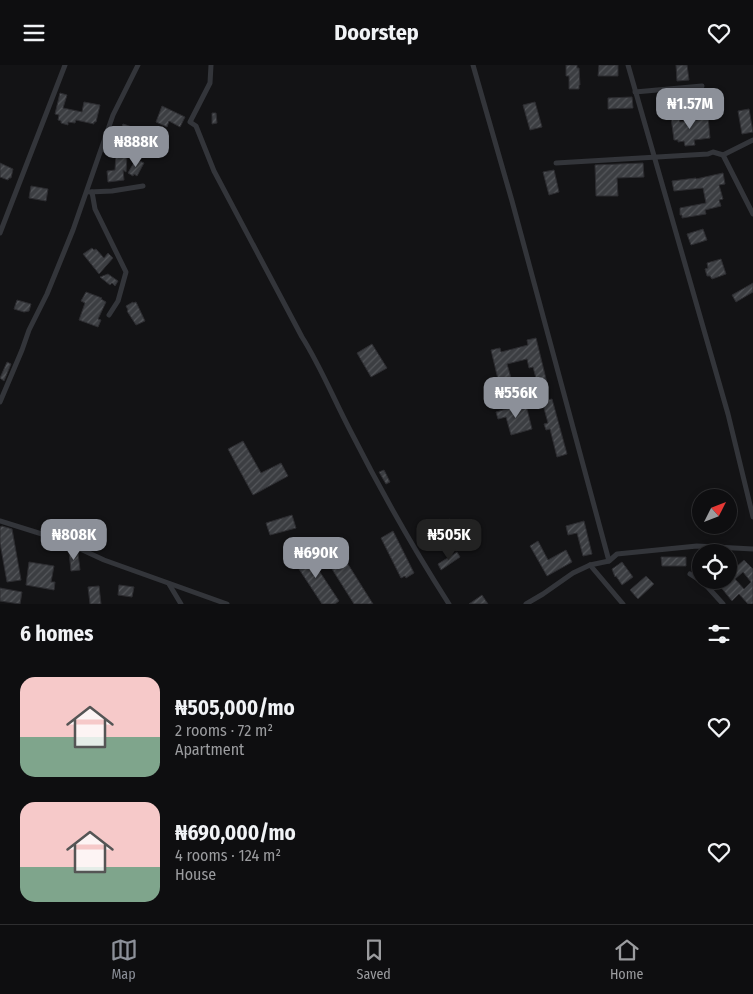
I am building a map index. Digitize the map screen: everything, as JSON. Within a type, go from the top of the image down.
[{"type":"street","points":[[0,233],[65,65]]},
{"type":"street","points":[[0,402],[89,192],[113,115],[138,65]]},
{"type":"street","points":[[210,65],[210,83],[190,122],[196,126],[214,171],[302,337],[313,354],[350,431],[393,511],[450,604]]},
{"type":"street","points":[[473,65],[609,561]]},
{"type":"street","points":[[628,65],[728,414],[753,517]]},
{"type":"street","points":[[635,92],[702,86]]},
{"type":"street","points":[[556,163],[708,154],[713,152],[723,155],[753,139]]},
{"type":"street","points":[[723,155],[753,214]]},
{"type":"street","points":[[89,192],[112,191],[143,186]]},
{"type":"street","points":[[89,192],[95,209],[126,273],[118,301],[110,315]]},
{"type":"street","points":[[0,521],[60,540],[104,560],[227,604]]},
{"type":"street","points":[[526,604],[573,573],[590,565],[609,561],[616,554],[697,546],[753,549]]},
{"type":"street","points":[[590,565],[623,604]]},
{"type":"street","points":[[690,573],[704,583],[723,604]]},
{"type":"street","points":[[169,583],[181,604]]},
{"type":"building","points":[[566,65],[577,65],[577,68],[579,68],[579,89],[569,89],[569,76],[566,76]]},
{"type":"building","points":[[599,65],[618,65],[618,76],[598,76]]},
{"type":"building","points":[[676,65],[687,65],[689,80],[677,81]]},
{"type":"building","points":[[60,93],[67,95],[63,108],[82,112],[84,102],[100,105],[96,122],[94,124],[76,120],[75,123],[68,122],[68,125],[61,123],[58,120],[59,115],[55,114]]},
{"type":"building","points":[[632,97],[633,108],[608,109],[608,98]]},
{"type":"building","points":[[535,102],[542,127],[530,130],[523,105]]},
{"type":"building","points":[[162,106],[185,117],[180,127],[169,121],[167,127],[156,122]]},
{"type":"building","points":[[749,109],[753,132],[742,134],[738,111]]},
{"type":"building","points":[[212,113],[216,113],[217,123],[212,124]]},
{"type":"building","points":[[679,116],[680,122],[708,117],[710,138],[694,140],[695,145],[685,146],[684,141],[678,142],[678,140],[674,140],[671,117]]},
{"type":"building","points":[[123,124],[144,131],[137,153],[125,150],[127,138],[119,134]]},
{"type":"building","points":[[116,154],[127,154],[126,172],[123,170],[124,180],[108,182],[107,171],[115,170]]},
{"type":"building","points":[[136,159],[144,163],[137,176],[134,174],[133,176],[128,173]]},
{"type":"building","points":[[0,163],[13,169],[11,178],[8,180],[0,177]]},
{"type":"building","points":[[643,163],[644,177],[617,178],[618,196],[596,196],[595,165]]},
{"type":"building","points":[[554,170],[559,192],[549,195],[543,172]]},
{"type":"building","points":[[723,173],[725,184],[719,185],[723,199],[719,200],[721,206],[705,210],[706,214],[682,218],[680,208],[706,203],[703,188],[674,191],[672,181],[696,179]]},
{"type":"building","points":[[31,186],[48,189],[46,201],[29,198]]},
{"type":"building","points":[[703,229],[707,240],[691,245],[687,234]]},
{"type":"building","points":[[92,248],[96,249],[104,258],[108,253],[113,258],[99,274],[83,254]]},
{"type":"building","points":[[721,259],[726,274],[712,279],[710,276],[707,276],[705,269],[708,268],[707,263]]},
{"type":"building","points":[[108,274],[118,281],[115,286],[112,283],[110,285],[100,277]]},
{"type":"building","points":[[753,283],[753,292],[736,302],[732,295]]},
{"type":"building","points":[[86,292],[102,298],[106,302],[98,319],[101,320],[98,327],[79,320],[85,303],[81,301]]},
{"type":"building","points":[[17,300],[31,304],[29,311],[24,312],[14,309]]},
{"type":"building","points":[[136,302],[145,321],[136,325],[126,306]]},
{"type":"building","points":[[536,338],[547,383],[538,386],[533,367],[529,368],[527,359],[507,364],[511,378],[508,379],[511,393],[502,396],[491,350],[500,348],[501,352],[528,345],[527,340]]},
{"type":"building","points":[[372,344],[387,368],[371,377],[357,353]]},
{"type":"building","points":[[7,362],[11,364],[4,381],[0,378]]},
{"type":"building","points":[[539,395],[542,404],[534,406],[531,398]]},
{"type":"building","points":[[552,399],[567,454],[557,457],[550,429],[546,430],[544,424],[548,423],[542,401]]},
{"type":"building","points":[[526,405],[532,429],[511,435],[506,417],[498,419],[496,412]]},
{"type":"building","points":[[243,441],[261,473],[281,463],[288,476],[253,495],[228,449]]},
{"type":"building","points":[[384,470],[390,482],[386,484],[379,472]]},
{"type":"building","points":[[292,515],[296,528],[270,535],[266,523]]},
{"type":"building","points":[[450,519],[456,528],[425,547],[419,537]]},
{"type":"building","points":[[584,521],[592,554],[583,556],[577,533],[568,535],[566,526]]},
{"type":"building","points":[[0,527],[12,529],[21,580],[7,582],[0,543]]},
{"type":"building","points":[[393,531],[414,573],[406,578],[405,576],[401,578],[381,538]]},
{"type":"building","points":[[538,541],[548,560],[566,550],[572,562],[547,576],[530,546]]},
{"type":"building","points":[[334,542],[373,604],[354,604],[320,550]]},
{"type":"building","points":[[75,551],[78,553],[80,570],[71,571],[69,552]]},
{"type":"building","points":[[306,551],[339,601],[335,604],[322,604],[293,560]]},
{"type":"building","points":[[457,552],[460,557],[441,570],[438,564]]},
{"type":"building","points":[[661,557],[686,557],[686,566],[662,566]]},
{"type":"building","points":[[744,560],[753,569],[753,604],[748,604],[739,594],[732,601],[722,589],[737,589],[737,581],[744,589],[751,582],[743,572],[737,577],[737,566]]},
{"type":"building","points":[[29,562],[54,566],[51,582],[55,582],[54,590],[26,585]]},
{"type":"building","points":[[622,562],[633,577],[622,585],[615,577],[612,569]]},
{"type":"building","points":[[646,576],[654,584],[638,599],[630,590]]},
{"type":"building","points":[[119,585],[134,587],[132,597],[118,595]]},
{"type":"building","points":[[99,586],[101,604],[90,604],[88,587]]},
{"type":"building","points":[[0,588],[22,592],[20,604],[0,601]]},
{"type":"building","points":[[482,595],[488,604],[469,604]]}]
